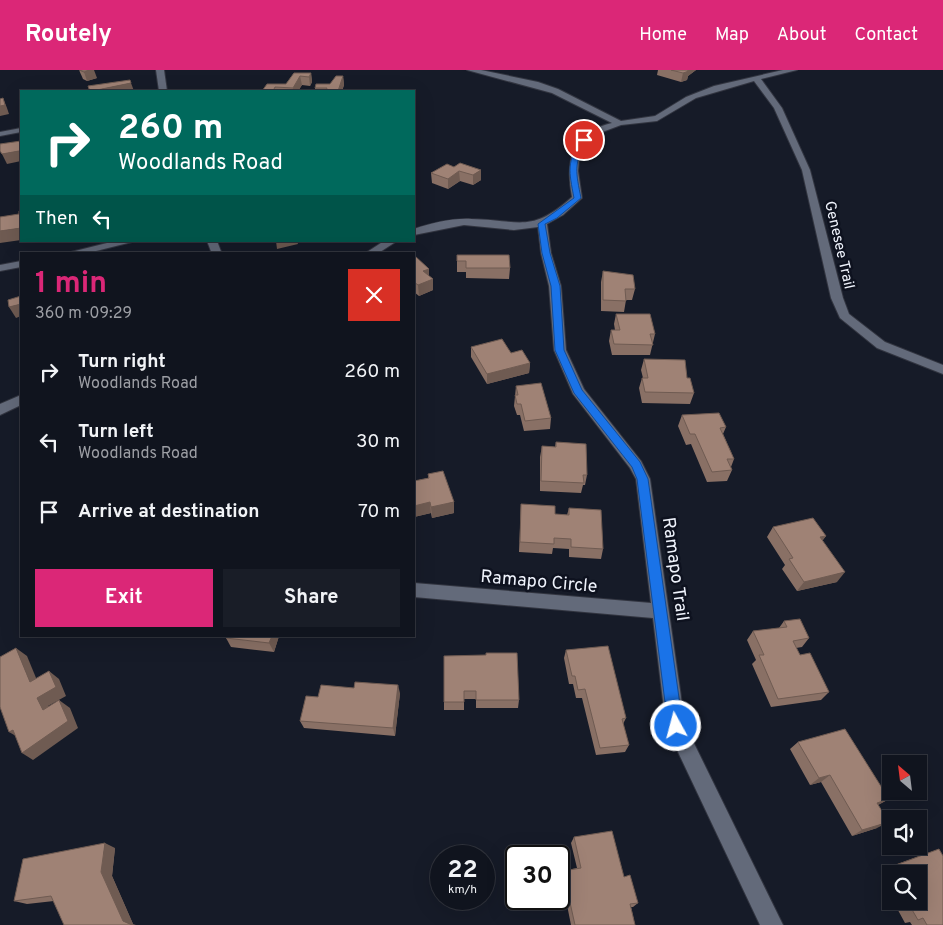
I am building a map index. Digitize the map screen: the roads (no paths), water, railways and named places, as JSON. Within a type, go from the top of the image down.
[{"type":"street","points":[[160,70],[163,90]]},
{"type":"street","points":[[471,70],[548,89],[618,123]]},
{"type":"street","points":[[415,232],[469,222],[519,227],[542,224],[555,217],[578,198],[572,168],[575,155],[584,140],[599,129],[618,123],[657,119],[691,96],[761,75],[793,70]]},
{"type":"street","name":"Genesee Trail","points":[[761,75],[806,170],[837,298],[844,316],[881,345],[943,370]]},
{"type":"street","points":[[0,134],[20,130]]},
{"type":"street","name":"Ramapo Trail","points":[[542,224],[546,253],[555,286],[560,350],[578,391],[636,465],[643,479],[676,726],[772,925]]},
{"type":"street","points":[[78,252],[126,242]]},
{"type":"street","points":[[372,252],[390,242]]},
{"type":"street","points":[[0,268],[20,264]]},
{"type":"street","points":[[0,410],[20,400]]},
{"type":"street","name":"Ramapo Circle","points":[[415,590],[662,611]]}]
